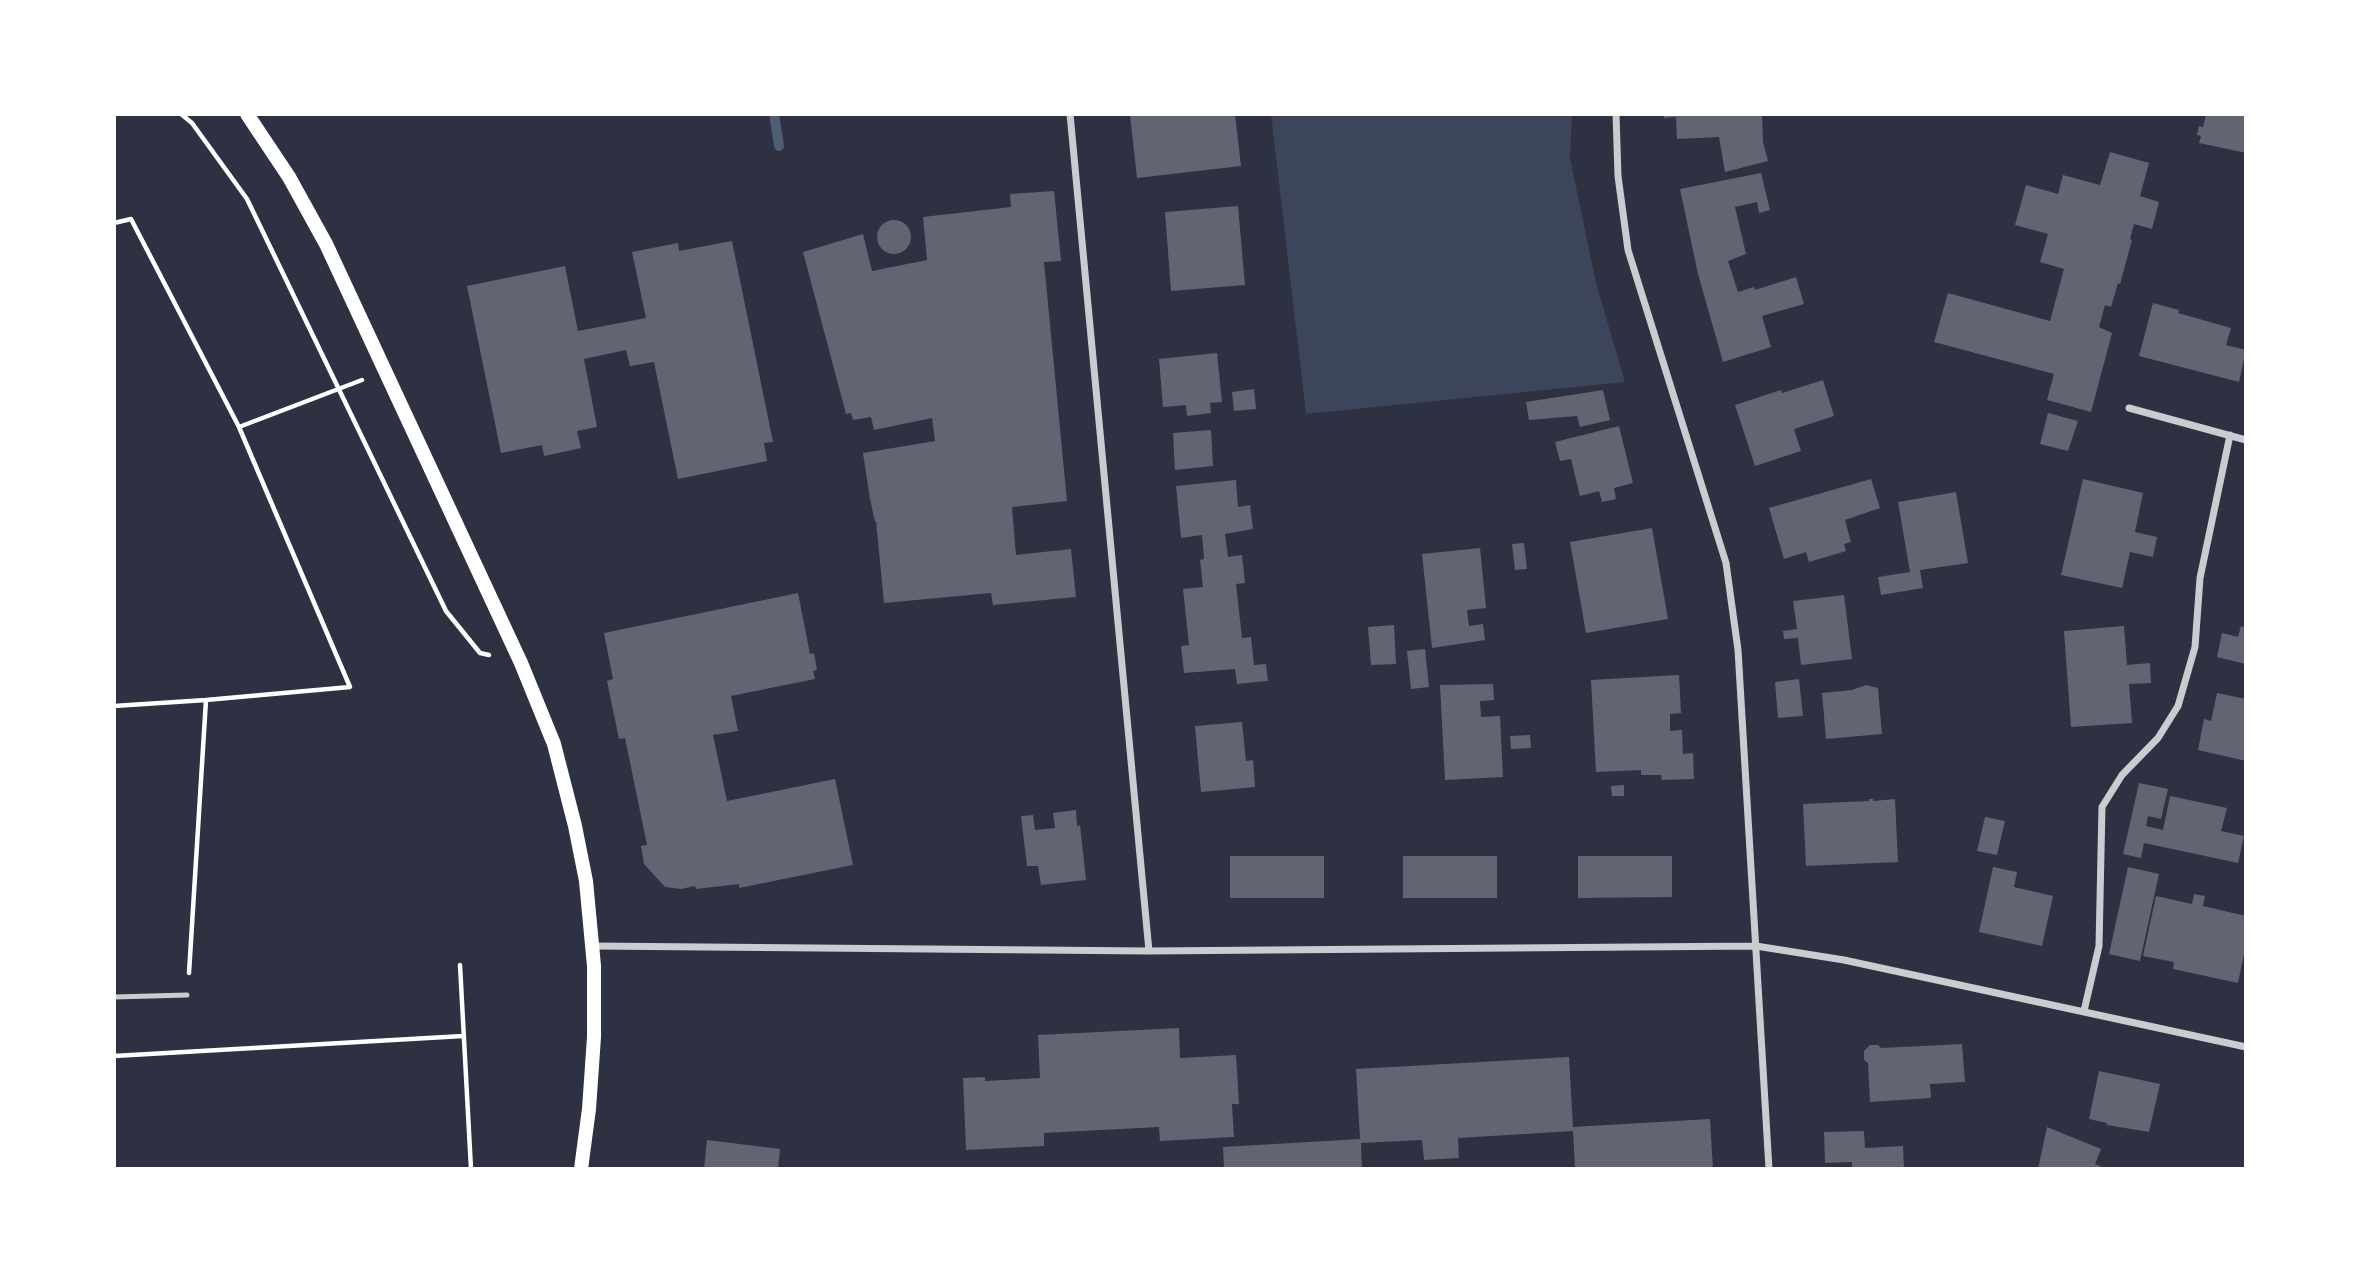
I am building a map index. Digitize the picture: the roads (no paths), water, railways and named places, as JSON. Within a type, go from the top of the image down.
[{"type":"main road","points":[[247,114],[289,177],[326,244],[521,663],[554,744],[586,881],[593,946],[594,1037],[581,1169]]},
{"type":"street","points":[[1070,114],[1149,951]]},
{"type":"street","points":[[1616,114],[1618,176],[1629,250],[1726,563],[1738,650],[1769,1169]]},
{"type":"street","points":[[2129,408],[2246,440]]},
{"type":"street","points":[[2084,1011],[2098,946],[2102,807],[2122,775],[2158,738],[2178,706],[2195,647],[2200,578],[2230,435]]},
{"type":"street","points":[[593,946],[1149,951],[1756,946],[1844,960],[2246,1047]]},
{"type":"lane","points":[[114,997],[187,995]]},
{"type":"waterway","points":[[774,114],[779,146]]}]
